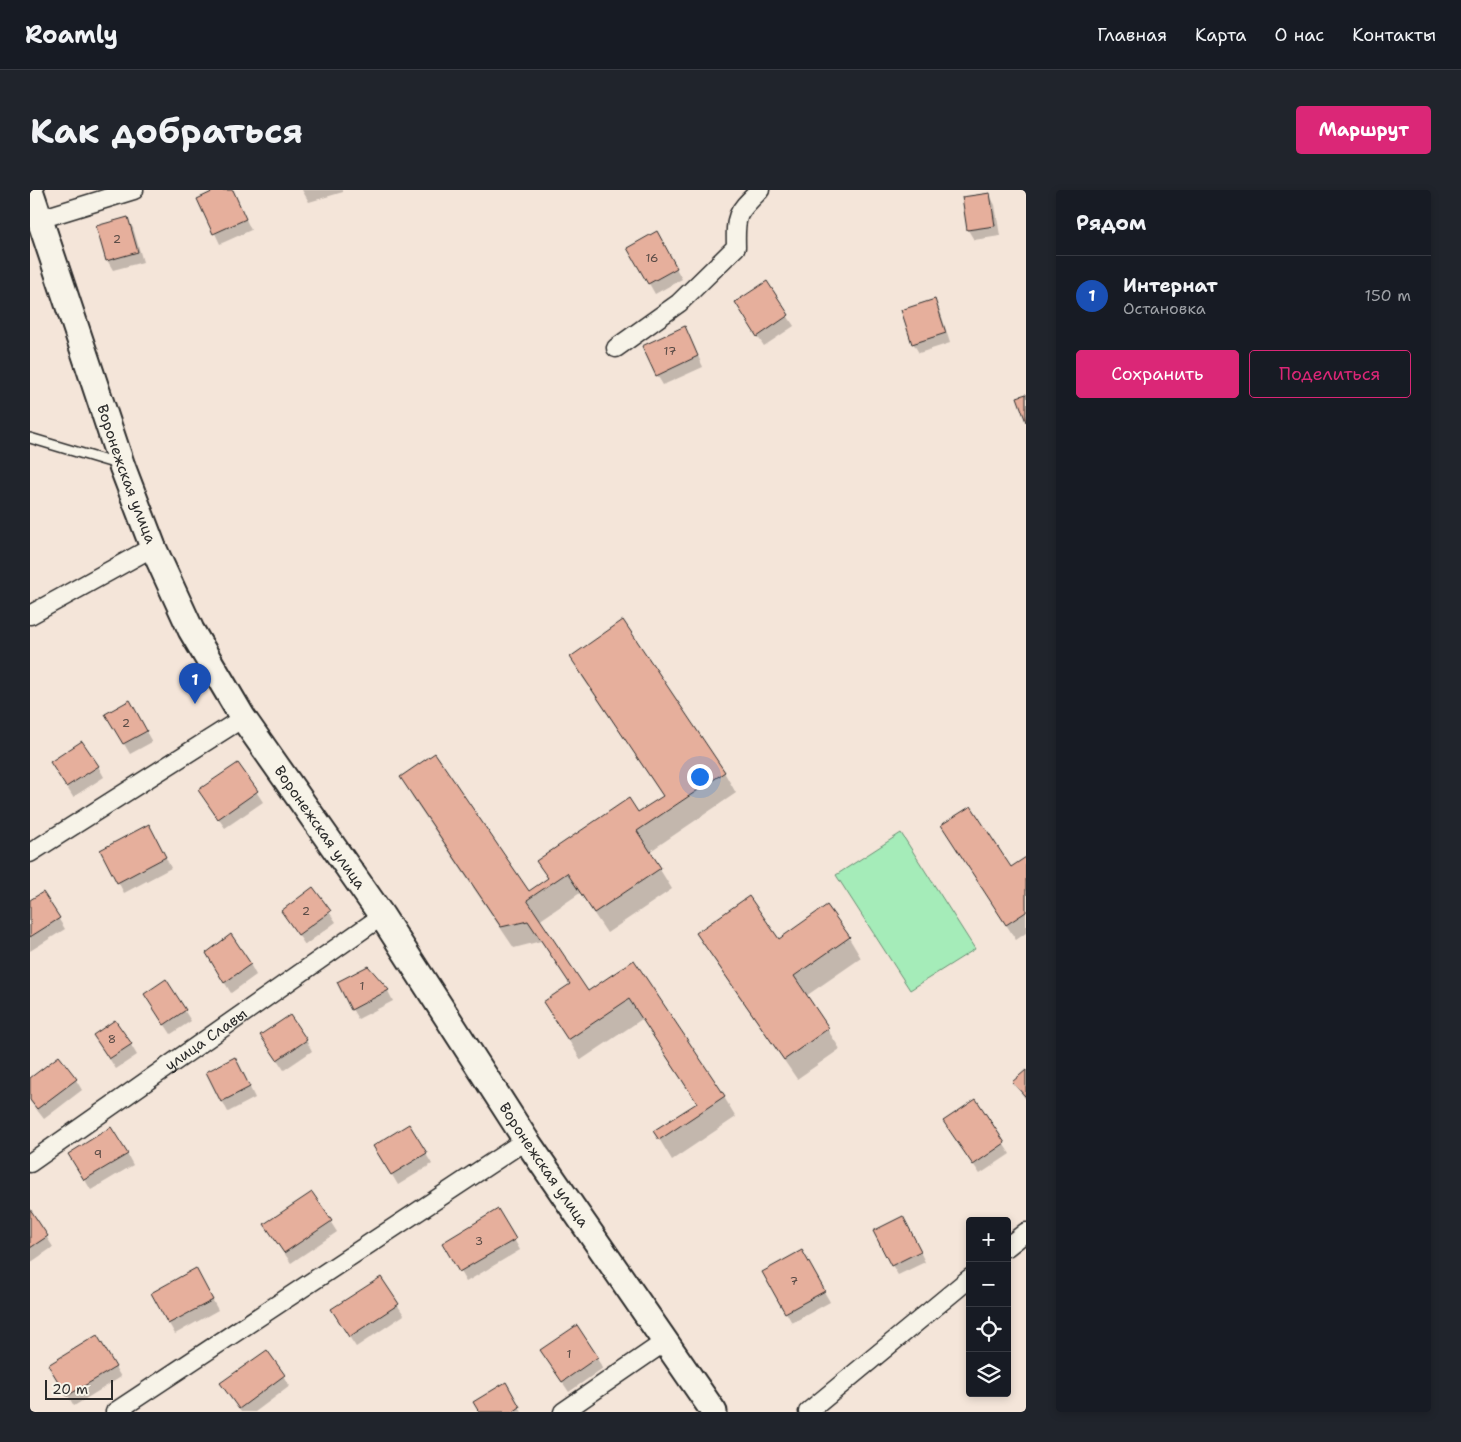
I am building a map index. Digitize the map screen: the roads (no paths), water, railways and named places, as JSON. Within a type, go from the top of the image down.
[{"type":"street","name":"Воронежская улица","points":[[30,190],[122,466],[190,630],[243,718],[382,916],[526,1140],[714,1412]]},
{"type":"street","points":[[40,219],[134,190]]},
{"type":"street","points":[[616,348],[679,303],[736,247],[735,225],[740,211],[760,190]]},
{"type":"street","points":[[30,615],[154,547]]},
{"type":"street","points":[[30,853],[243,718]]},
{"type":"street","name":"улица Славы","points":[[30,1163],[382,916]]},
{"type":"street","points":[[115,1412],[526,1140]]},
{"type":"street","points":[[1011,1244],[1026,1232]]},
{"type":"street","points":[[808,1412],[966,1281]]},
{"type":"street","points":[[563,1412],[666,1340]]},
{"type":"lane","points":[[30,438],[122,466]]},
{"type":"place","name":"Интернат","points":[[195,704]]}]
